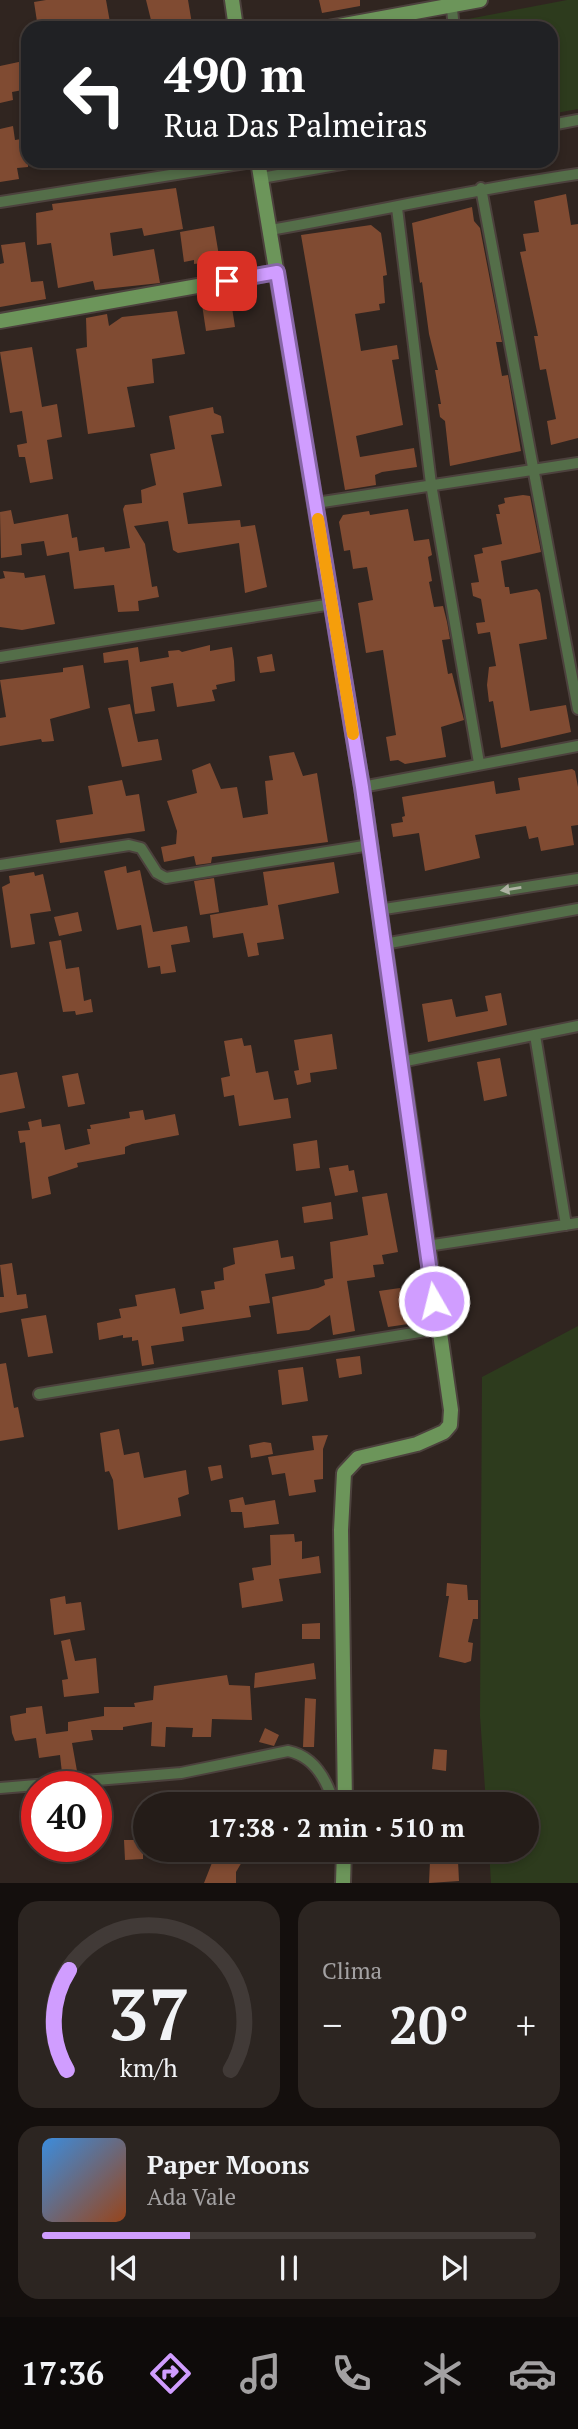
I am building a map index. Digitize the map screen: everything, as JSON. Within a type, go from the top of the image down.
[{"type":"street","points":[[232,0],[235,21]]},
{"type":"street","points":[[362,21],[451,3],[480,0]]},
{"type":"street","points":[[451,3],[453,21]]},
{"type":"street","points":[[558,124],[578,120]]},
{"type":"street","points":[[0,202],[214,168]]},
{"type":"street","points":[[259,168],[362,787],[451,1409],[450,1425],[444,1432],[416,1444],[358,1458],[344,1473],[345,1792]]},
{"type":"street","points":[[261,178],[319,168]]},
{"type":"street","points":[[270,230],[397,208],[481,188],[578,174]]},
{"type":"street","points":[[481,188],[578,709]]},
{"type":"street","points":[[397,208],[430,484],[479,763]]},
{"type":"street","points":[[0,321],[277,272]]},
{"type":"street","points":[[316,503],[578,463]]},
{"type":"street","points":[[0,657],[332,604]]},
{"type":"street","points":[[362,787],[578,746]]},
{"type":"street","points":[[0,865],[129,845],[141,848],[157,873],[166,878],[370,845]]},
{"type":"street","points":[[378,909],[578,879]]},
{"type":"street","points":[[384,944],[578,909]]},
{"type":"street","points":[[401,1062],[578,1026]]},
{"type":"street","points":[[535,1034],[566,1225]]},
{"type":"street","points":[[426,1246],[578,1223]]},
{"type":"street","points":[[39,1394],[438,1329]]},
{"type":"street","points":[[0,1788],[181,1773],[288,1751],[303,1754],[317,1766],[329,1792]]},
{"type":"street","points":[[343,1883],[344,1862]]},
{"type":"green space","points":[[578,0],[578,109],[558,113],[558,21],[458,21]]},
{"type":"green space","points":[[578,1326],[578,1883],[491,1883],[490,1862],[539,1862],[539,1792],[485,1792],[480,1716],[482,1377]]},
{"type":"building","points":[[106,0],[110,21],[37,21],[34,2]]},
{"type":"building","points":[[146,0],[188,0],[192,21],[151,21]]},
{"type":"building","points":[[319,0],[360,0],[360,6],[322,13]]},
{"type":"building","points":[[21,62],[21,90],[12,92],[13,100],[0,103],[0,66]]},
{"type":"building","points":[[13,126],[15,140],[21,139],[21,168],[17,168],[19,179],[0,182],[0,129]]},
{"type":"building","points":[[176,188],[183,229],[144,236],[142,228],[110,233],[113,256],[154,249],[160,283],[95,290],[93,281],[58,288],[51,243],[37,245],[36,213],[53,210],[52,204]]},
{"type":"building","points":[[566,194],[571,225],[578,224],[578,438],[551,445],[547,421],[556,419],[546,369],[540,370],[534,336],[538,336],[520,252],[526,251],[523,234],[539,232],[534,201]]},
{"type":"building","points":[[472,207],[474,221],[480,228],[502,342],[496,342],[502,376],[508,375],[521,451],[450,466],[445,421],[440,417],[438,404],[441,404],[435,370],[438,370],[429,334],[412,223]]},
{"type":"building","points":[[371,225],[381,233],[387,275],[383,276],[385,303],[379,304],[380,310],[355,314],[361,351],[397,345],[399,359],[392,360],[403,425],[356,436],[360,457],[414,448],[417,467],[382,472],[375,475],[376,485],[345,490],[301,235]]},
{"type":"building","points":[[214,226],[219,256],[208,258],[209,262],[184,262],[180,232]]},
{"type":"building","points":[[25,242],[31,282],[43,281],[46,299],[0,307],[0,264],[4,263],[1,245]]},
{"type":"building","points":[[213,297],[213,303],[231,301],[235,327],[206,331],[201,298]]},
{"type":"building","points":[[177,311],[185,354],[152,359],[154,383],[127,387],[135,427],[88,434],[76,349],[87,347],[86,318],[107,314],[109,326],[122,317]]},
{"type":"building","points":[[32,347],[42,407],[57,404],[62,437],[47,440],[53,479],[30,483],[25,457],[19,457],[17,445],[27,443],[22,411],[10,413],[0,352]]},
{"type":"building","points":[[213,407],[214,413],[221,416],[224,433],[211,435],[222,486],[183,493],[188,524],[240,520],[241,527],[255,525],[267,587],[245,593],[239,543],[178,553],[173,550],[168,521],[134,526],[145,544],[152,587],[157,586],[159,597],[138,601],[139,611],[118,612],[114,585],[74,589],[69,552],[47,556],[44,541],[21,544],[22,555],[1,558],[0,512],[11,510],[14,524],[68,514],[72,538],[77,537],[79,551],[104,547],[105,552],[130,548],[123,509],[125,505],[142,503],[141,490],[156,485],[150,454],[175,449],[169,416]]},
{"type":"building","points":[[530,496],[541,552],[501,561],[505,587],[509,587],[510,594],[537,589],[540,593],[547,639],[519,644],[530,711],[566,705],[571,732],[501,748],[493,701],[489,702],[487,685],[489,667],[496,666],[490,632],[478,634],[476,623],[485,622],[481,599],[473,596],[471,583],[479,582],[474,555],[483,553],[482,548],[502,544],[496,514],[500,514],[498,505],[505,503],[504,498]]},
{"type":"building","points":[[408,509],[414,541],[429,539],[432,555],[428,557],[432,581],[429,582],[434,607],[443,606],[450,639],[442,640],[448,674],[452,673],[464,720],[441,727],[446,757],[405,764],[398,760],[390,761],[386,737],[396,735],[383,650],[366,653],[358,603],[373,600],[367,567],[353,569],[350,550],[344,551],[339,522],[343,515],[369,511],[370,515]]},
{"type":"building","points":[[3,571],[24,573],[25,578],[45,575],[55,624],[22,630],[0,627],[0,579],[5,578]]},
{"type":"building","points":[[210,645],[210,651],[232,647],[234,661],[235,681],[216,685],[217,689],[212,690],[215,701],[177,707],[173,683],[151,687],[155,711],[135,714],[128,660],[104,663],[103,653],[138,647],[140,662],[169,657],[168,651],[182,652]]},
{"type":"building","points":[[272,654],[275,671],[260,673],[257,657]]},
{"type":"building","points":[[83,665],[90,708],[50,719],[54,741],[42,742],[41,739],[0,746],[0,718],[6,717],[0,680],[63,672],[63,668]]},
{"type":"building","points":[[130,704],[138,742],[158,739],[162,760],[122,767],[108,708]]},
{"type":"building","points":[[294,752],[303,776],[317,773],[328,842],[212,857],[211,863],[196,865],[194,856],[164,862],[161,847],[176,844],[177,831],[167,801],[197,793],[192,770],[210,763],[221,789],[237,787],[243,818],[268,814],[265,781],[273,780],[269,756]]},
{"type":"building","points":[[572,769],[575,771],[578,787],[578,825],[571,826],[574,845],[541,851],[538,837],[529,839],[526,826],[475,835],[480,858],[425,871],[419,833],[393,837],[391,824],[403,822],[402,817],[405,816],[402,797],[494,781],[496,794],[520,790],[518,778]]},
{"type":"building","points":[[122,780],[126,796],[139,794],[145,831],[60,843],[56,820],[93,814],[88,786]]},
{"type":"building","points":[[334,862],[339,893],[278,905],[284,939],[257,943],[259,955],[248,957],[243,933],[213,938],[210,915],[268,905],[263,872]]},
{"type":"building","points":[[126,866],[127,873],[140,870],[153,932],[187,926],[190,942],[171,945],[176,972],[161,974],[160,966],[148,968],[141,925],[117,930],[104,871]]},
{"type":"building","points":[[34,872],[35,876],[43,874],[51,911],[30,914],[35,944],[11,948],[2,887],[10,883],[9,876]]},
{"type":"building","points":[[214,878],[219,912],[200,915],[194,881]]},
{"type":"building","points":[[78,912],[82,931],[59,936],[54,917]]},
{"type":"building","points":[[61,940],[66,969],[79,967],[84,1001],[91,999],[93,1012],[76,1015],[75,1011],[63,1012],[49,942]]},
{"type":"building","points":[[501,993],[507,1025],[428,1042],[422,1004],[452,999],[456,1017],[488,1011],[485,996]]},
{"type":"building","points":[[332,1034],[337,1069],[310,1073],[311,1082],[297,1085],[294,1071],[299,1070],[294,1040]]},
{"type":"building","points":[[242,1038],[244,1046],[251,1045],[256,1073],[268,1071],[274,1100],[288,1098],[291,1118],[239,1126],[234,1095],[224,1097],[221,1078],[230,1076],[224,1041]]},
{"type":"building","points":[[500,1058],[507,1096],[484,1101],[477,1062]]},
{"type":"building","points":[[17,1072],[25,1108],[0,1113],[0,1075]]},
{"type":"building","points":[[78,1073],[85,1104],[68,1107],[62,1076]]},
{"type":"building","points":[[143,1110],[145,1120],[175,1114],[179,1135],[132,1144],[125,1147],[125,1154],[77,1163],[78,1167],[48,1177],[51,1194],[32,1199],[25,1142],[20,1143],[18,1131],[30,1130],[28,1122],[41,1119],[42,1127],[60,1124],[65,1150],[90,1144],[87,1129],[91,1129],[90,1125],[130,1118],[129,1112]]},
{"type":"building","points":[[317,1140],[320,1168],[296,1171],[293,1144]]},
{"type":"building","points":[[348,1165],[349,1171],[354,1170],[358,1192],[335,1196],[329,1168]]},
{"type":"building","points":[[387,1193],[398,1252],[382,1255],[384,1264],[373,1265],[375,1277],[347,1281],[355,1331],[333,1335],[330,1315],[309,1330],[277,1334],[272,1297],[318,1288],[325,1285],[324,1280],[333,1278],[330,1242],[368,1235],[362,1197]]},
{"type":"building","points":[[331,1202],[333,1219],[304,1223],[302,1207]]},
{"type":"building","points":[[278,1240],[281,1258],[293,1256],[295,1269],[265,1274],[270,1303],[249,1306],[251,1317],[182,1327],[184,1341],[151,1346],[154,1364],[142,1366],[138,1340],[132,1341],[132,1337],[123,1338],[123,1335],[99,1340],[97,1323],[121,1318],[119,1309],[137,1306],[135,1295],[175,1288],[180,1314],[204,1309],[201,1291],[215,1289],[214,1282],[224,1280],[223,1268],[235,1264],[233,1248]]},
{"type":"building","points":[[12,1263],[17,1295],[26,1294],[28,1308],[0,1313],[0,1297],[4,1297],[0,1265]]},
{"type":"building","points":[[400,1288],[408,1324],[388,1327],[379,1291]]},
{"type":"building","points":[[46,1315],[53,1353],[28,1357],[21,1319]]},
{"type":"building","points":[[360,1356],[362,1374],[339,1378],[336,1359]]},
{"type":"building","points":[[6,1363],[14,1408],[18,1407],[24,1437],[0,1441],[0,1364]]},
{"type":"building","points":[[303,1367],[308,1401],[282,1405],[278,1370]]},
{"type":"building","points":[[119,1429],[124,1455],[139,1452],[144,1478],[186,1470],[189,1494],[178,1498],[181,1516],[118,1530],[113,1480],[109,1471],[105,1472],[100,1433]]},
{"type":"building","points":[[328,1435],[323,1449],[323,1479],[314,1480],[316,1492],[289,1496],[285,1473],[272,1475],[268,1457],[314,1450],[312,1436]]},
{"type":"building","points":[[271,1443],[273,1454],[251,1458],[249,1445]]},
{"type":"building","points":[[221,1465],[223,1478],[211,1481],[208,1467]]},
{"type":"building","points":[[243,1497],[245,1505],[275,1500],[279,1524],[244,1528],[242,1512],[231,1512],[229,1500]]},
{"type":"building","points":[[294,1534],[295,1542],[302,1541],[302,1559],[319,1556],[321,1573],[279,1579],[283,1601],[242,1608],[239,1583],[254,1580],[252,1568],[271,1565],[270,1535]]},
{"type":"building","points":[[447,1583],[467,1585],[468,1600],[478,1600],[478,1619],[473,1619],[468,1642],[473,1643],[471,1661],[465,1663],[439,1657],[449,1596],[446,1596]]},
{"type":"building","points":[[65,1596],[66,1604],[81,1602],[85,1630],[54,1635],[50,1599]]},
{"type":"building","points":[[320,1623],[320,1639],[302,1639],[302,1624]]},
{"type":"building","points":[[70,1639],[75,1661],[96,1658],[99,1693],[64,1697],[62,1680],[68,1679],[61,1641]]},
{"type":"building","points":[[314,1663],[316,1679],[254,1688],[255,1673]]},
{"type":"building","points":[[227,1675],[229,1685],[250,1686],[252,1720],[212,1719],[211,1737],[192,1737],[193,1728],[166,1727],[165,1747],[151,1746],[152,1722],[123,1727],[123,1730],[91,1730],[93,1740],[72,1743],[77,1771],[62,1771],[60,1755],[39,1758],[36,1738],[15,1741],[12,1733],[10,1716],[26,1713],[26,1708],[42,1706],[46,1734],[68,1731],[68,1722],[104,1716],[104,1707],[135,1707],[134,1703],[153,1700],[154,1686]]},
{"type":"building","points":[[305,1698],[316,1699],[314,1747],[303,1747]]},
{"type":"building","points":[[265,1728],[279,1735],[274,1746],[259,1742]]},
{"type":"building","points":[[434,1749],[447,1750],[446,1771],[432,1769]]},
{"type":"building","points":[[124,1840],[133,1840],[133,1860],[125,1860]]},
{"type":"building","points":[[212,1862],[242,1862],[236,1872],[236,1883],[204,1883]]},
{"type":"building","points":[[430,1862],[458,1862],[459,1881],[429,1883]]},
{"type":"slow traffic","points":[[318,519],[353,734]]},
{"type":"route","points":[[227,281],[277,272],[362,787],[434,1301]]}]
